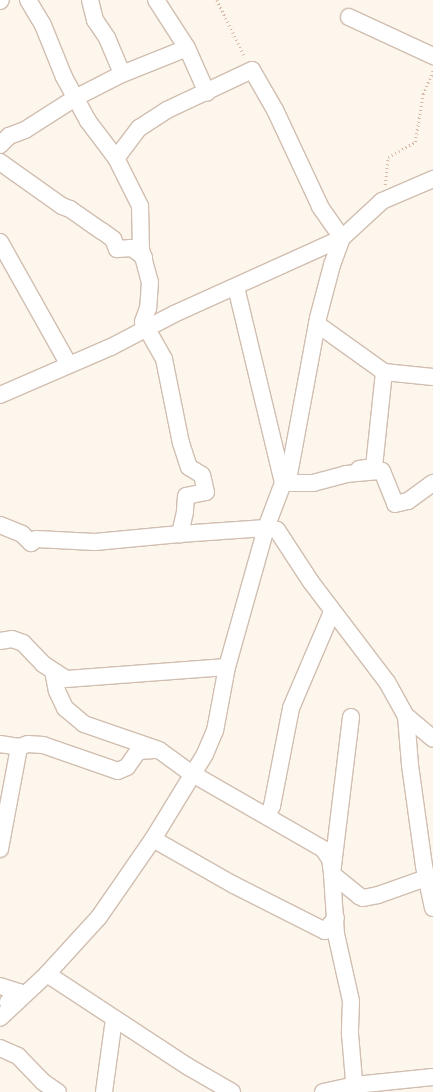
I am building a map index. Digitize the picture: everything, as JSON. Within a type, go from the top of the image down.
[{"type":"street","points":[[28,0],[43,25],[75,98],[88,121],[116,158],[140,206],[141,249],[150,282],[148,308],[143,322],[145,328],[164,359],[181,443],[189,468],[202,475],[206,492],[186,496],[185,512],[180,534]]},
{"type":"street","points":[[90,0],[95,20],[107,38],[122,74]]},
{"type":"street","points":[[156,0],[187,48],[207,93]]},
{"type":"street","points":[[349,17],[433,56]]},
{"type":"street","points":[[0,145],[9,136],[25,130],[75,98],[122,74],[187,48]]},
{"type":"street","points":[[116,158],[139,128],[167,110],[207,93],[252,70],[278,117],[320,206],[342,238]]},
{"type":"street","points":[[0,162],[62,206],[70,209],[113,239],[117,249],[132,248],[144,257]]},
{"type":"street","points":[[0,395],[68,363],[110,348],[145,328],[342,238],[382,201],[433,179]]},
{"type":"street","points":[[0,1018],[47,974],[99,917],[154,839],[191,774],[205,754],[215,731],[222,708],[227,667],[266,528],[286,482],[317,324],[332,265],[342,238]]},
{"type":"street","points":[[0,242],[68,363]]},
{"type":"street","points":[[236,287],[286,482]]},
{"type":"street","points":[[317,324],[384,372],[433,377]]},
{"type":"street","points":[[286,482],[374,467],[384,372]]},
{"type":"street","points":[[286,482],[313,483],[346,474],[382,471],[395,504],[408,501],[433,484]]},
{"type":"street","points":[[0,525],[22,534],[31,543],[36,539],[95,542],[266,528],[277,530],[285,546],[332,612],[387,682],[406,716],[433,738]]},
{"type":"street","points":[[267,816],[272,806],[291,708],[332,612]]},
{"type":"street","points":[[0,640],[12,639],[23,643],[53,671],[66,679],[227,667]]},
{"type":"street","points":[[53,671],[57,691],[65,708],[84,724],[159,750],[191,774],[323,849],[330,859],[336,918],[336,934],[345,966],[345,982],[351,1001],[350,1034],[355,1088]]},
{"type":"street","points":[[406,716],[410,765],[426,878],[433,908]]},
{"type":"street","points":[[332,874],[351,717]]},
{"type":"street","points":[[0,744],[19,748],[28,744],[43,745],[118,771],[127,767],[138,751],[159,750]]},
{"type":"street","points":[[0,849],[19,748]]},
{"type":"street","points":[[154,839],[234,885],[325,931],[336,918]]},
{"type":"street","points":[[332,874],[363,898],[426,878]]},
{"type":"street","points":[[47,974],[114,1019],[232,1092]]},
{"type":"street","points":[[0,986],[19,992],[0,1009]]},
{"type":"street","points":[[104,1092],[114,1019]]},
{"type":"street","points":[[0,1048],[18,1056],[43,1082],[58,1092]]},
{"type":"street","points":[[324,1092],[433,1077]]},
{"type":"path","points":[[217,0],[252,70]]},
{"type":"path","points":[[382,201],[388,157],[415,142],[423,94],[433,70]]}]
